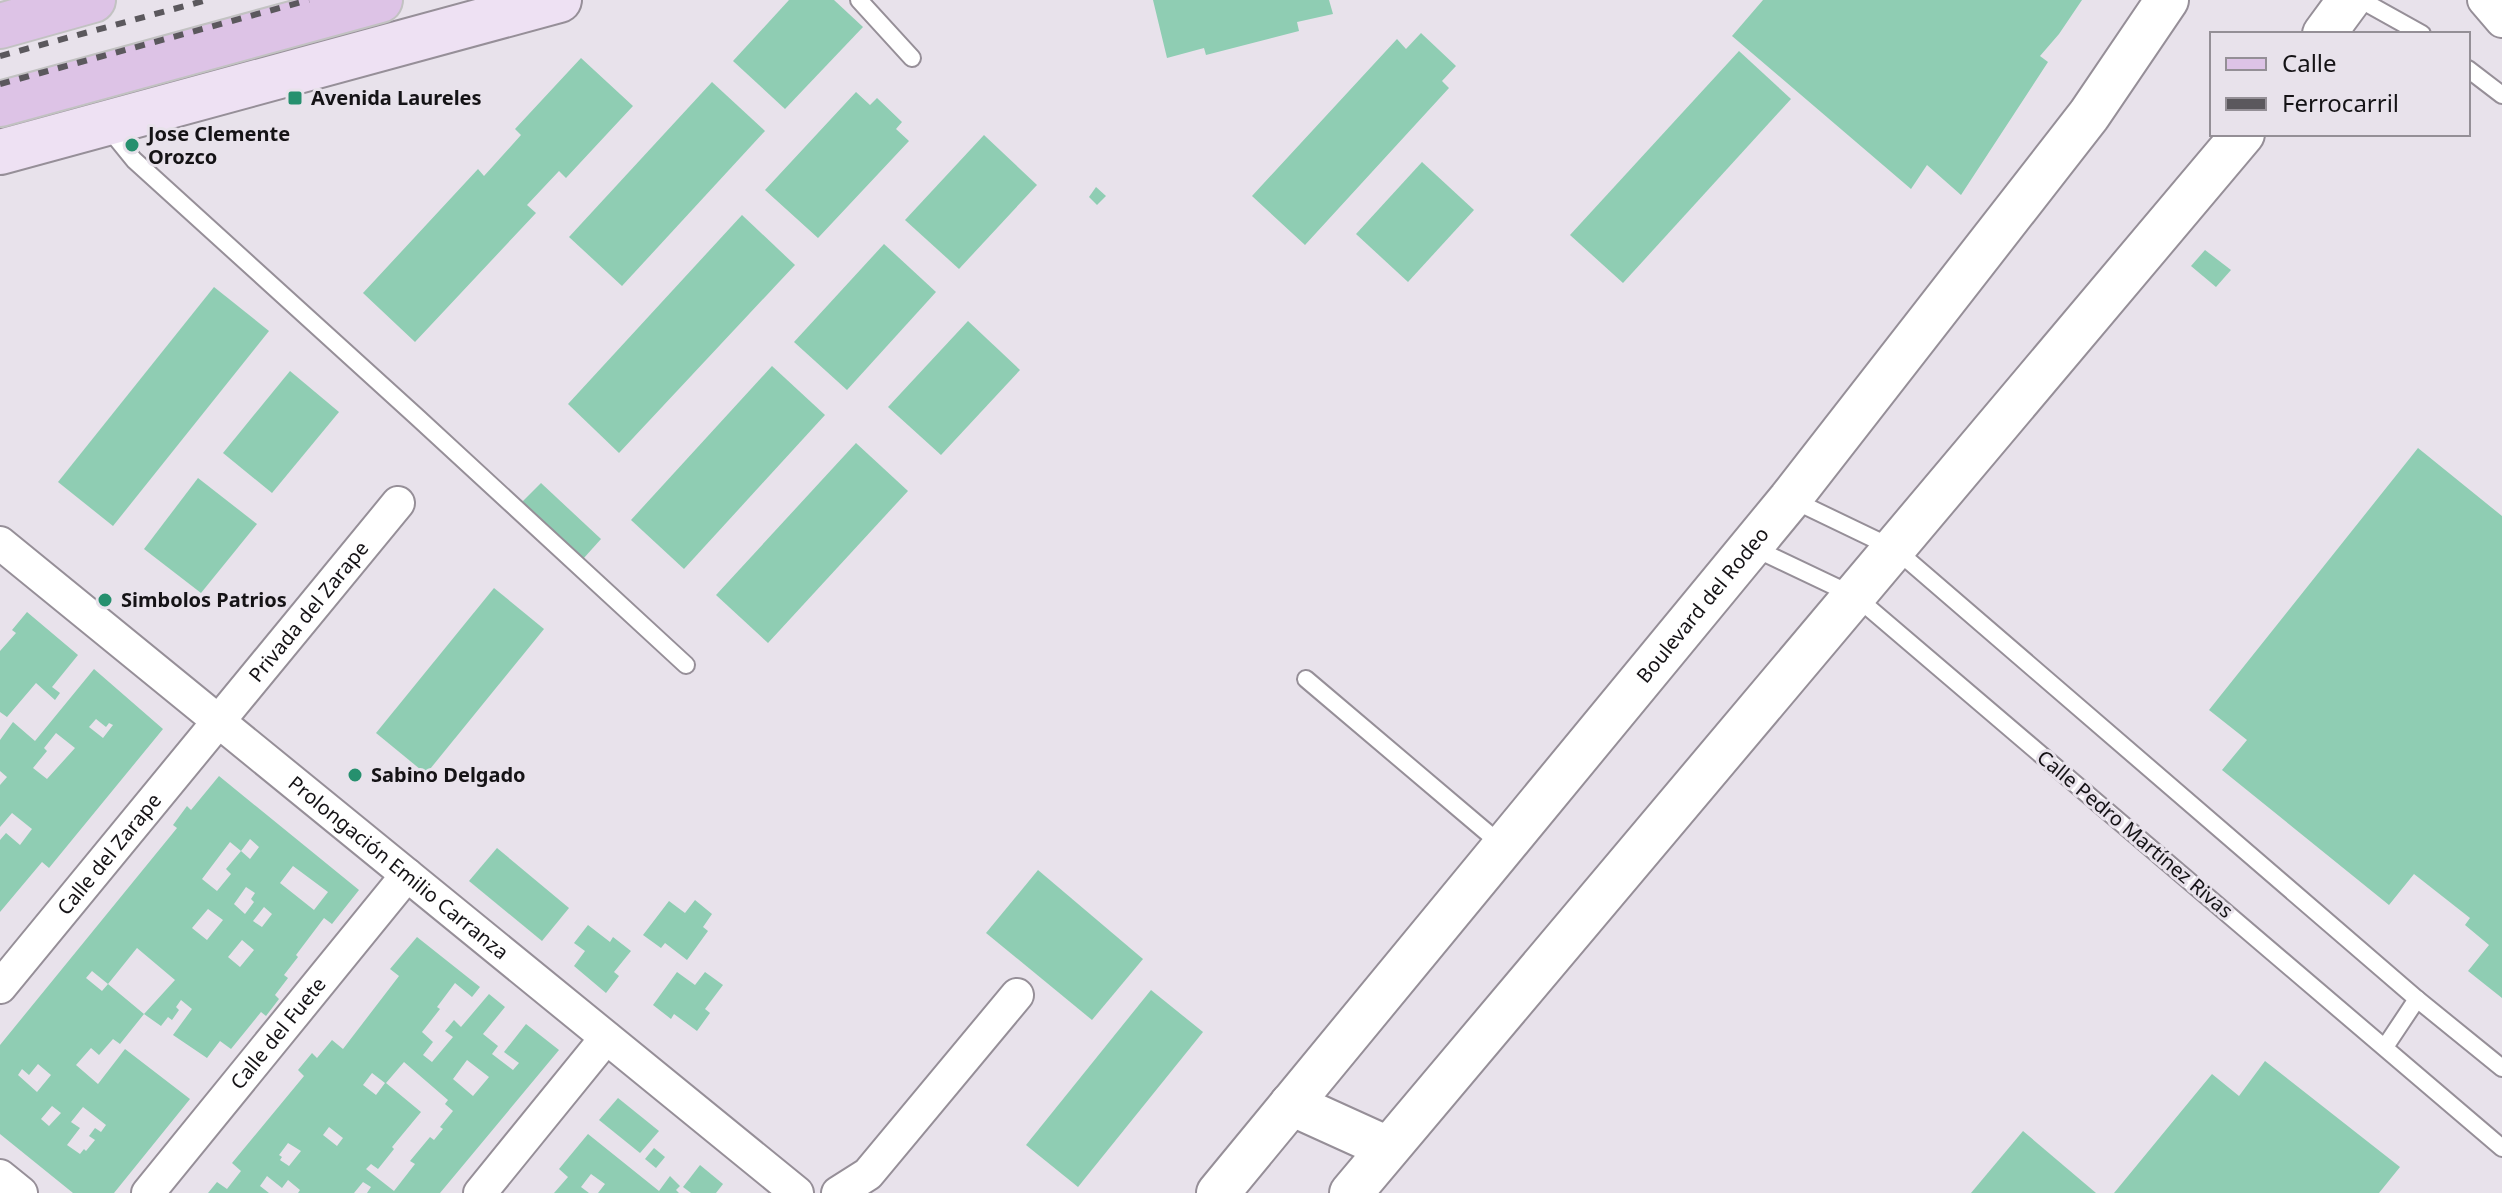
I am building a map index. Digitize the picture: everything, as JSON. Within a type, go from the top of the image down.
[{"type":"main road","points":[[0,26],[93,0]]},
{"type":"main road","points":[[0,104],[380,0]]},
{"type":"main road","points":[[3,153],[559,0]]},
{"type":"street","name":"Boulevard del Rodeo","points":[[1218,1193],[1790,499],[2089,115],[2167,0]]},
{"type":"street","points":[[2325,32],[2349,0]]},
{"type":"street","points":[[2484,0],[2502,21]]},
{"type":"street","points":[[1351,1193],[2241,136]]},
{"type":"street","name":"Privada del Zarape","points":[[219,722],[398,503]]},
{"type":"street","name":"Prolongación Emilio Carranza","points":[[5,557],[219,722],[797,1193]]},
{"type":"street","name":"Calle del Zarape","points":[[0,987],[219,722]]},
{"type":"street","name":"Calle del Fuete","points":[[148,1193],[407,875]]},
{"type":"street","points":[[838,1193],[865,1184],[1017,995]]},
{"type":"street","points":[[480,1193],[606,1038]]},
{"type":"street","points":[[1291,1104],[1388,1148]]},
{"type":"street","points":[[0,1176],[21,1193]]},
{"type":"lane","points":[[859,0],[912,58]]},
{"type":"lane","points":[[2361,0],[2418,32]]},
{"type":"lane","points":[[2470,71],[2502,95]]},
{"type":"lane","points":[[104,123],[134,160],[686,665]]},
{"type":"lane","points":[[1790,499],[1895,549],[2417,999],[2502,1068]]},
{"type":"lane","name":"Calle Pedro Martínez Rivas","points":[[1750,546],[1855,596],[2502,1148]]},
{"type":"lane","points":[[1306,679],[1504,846]]},
{"type":"lane","points":[[2385,1047],[2417,999]]},
{"type":"building","points":[[789,0],[834,0],[863,27],[785,109],[733,61]]},
{"type":"building","points":[[1153,0],[1329,0],[1333,14],[1297,22],[1299,31],[1206,55],[1204,48],[1167,58]]},
{"type":"building","points":[[1763,0],[2082,0],[2040,56],[2048,62],[1961,195],[1927,165],[1911,189],[1732,36]]},
{"type":"building","points":[[1421,33],[1456,66],[1442,81],[1449,88],[1305,245],[1252,196],[1397,39],[1406,49]]},
{"type":"building","points":[[1739,51],[1791,99],[1623,283],[1570,235]]},
{"type":"building","points":[[581,58],[633,106],[566,178],[559,171],[527,205],[536,213],[415,342],[363,293],[478,169],[484,176],[521,135],[515,129]]},
{"type":"building","points":[[712,82],[765,131],[622,286],[569,237]]},
{"type":"building","points":[[856,92],[870,105],[877,98],[902,122],[896,129],[909,141],[818,238],[765,190]]},
{"type":"building","points":[[984,135],[1037,185],[959,269],[905,220]]},
{"type":"building","points":[[1422,162],[1474,210],[1408,282],[1356,234]]},
{"type":"building","points":[[1096,187],[1106,196],[1097,205],[1089,197]]},
{"type":"building","points":[[742,215],[795,265],[619,453],[568,404]]},
{"type":"building","points":[[884,244],[936,292],[847,390],[794,342]]},
{"type":"building","points":[[2205,250],[2231,270],[2216,287],[2191,266]]},
{"type":"building","points":[[214,287],[269,331],[113,526],[58,482]]},
{"type":"building","points":[[968,321],[1020,370],[941,455],[888,407]]},
{"type":"building","points":[[772,366],[825,415],[684,569],[631,520]]},
{"type":"building","points":[[290,371],[339,412],[272,493],[223,453]]},
{"type":"building","points":[[856,443],[908,491],[768,643],[716,595]]},
{"type":"building","points":[[2418,448],[2502,516],[2502,998],[2468,971],[2489,945],[2465,925],[2470,918],[2414,874],[2389,905],[2222,770],[2247,740],[2209,710]]},
{"type":"building","points":[[198,478],[257,524],[201,593],[144,549]]},
{"type":"building","points":[[541,483],[601,539],[583,559],[522,502]]},
{"type":"building","points":[[494,588],[544,629],[426,774],[376,733]]},
{"type":"building","points":[[27,612],[78,655],[52,687],[60,693],[55,700],[36,683],[7,717],[0,712],[0,651],[16,633],[12,630]]},
{"type":"building","points":[[94,669],[163,729],[49,868],[42,862],[0,912],[0,840],[6,833],[20,845],[32,829],[12,813],[0,827],[0,785],[7,777],[0,771],[0,740],[13,722],[35,741]],"holes":[[[96,719],[106,727],[109,723],[113,725],[103,738],[89,727]],[[56,733],[75,748],[47,779],[33,768]]]},
{"type":"building","points":[[219,776],[359,890],[332,924],[324,918],[284,975],[288,978],[275,995],[279,999],[266,1016],[261,1012],[231,1049],[220,1041],[207,1058],[173,1035],[192,1009],[181,1000],[172,1020],[168,1017],[161,1026],[144,1014],[120,1044],[113,1039],[99,1055],[91,1048],[76,1065],[98,1084],[125,1049],[190,1099],[114,1193],[73,1193],[0,1134],[0,1045],[177,828],[173,825],[187,806],[191,810]],"holes":[[[250,839],[259,847],[250,859],[241,851]],[[230,842],[241,851],[226,869],[231,874],[217,891],[202,879]],[[293,866],[328,892],[314,910],[280,883]],[[246,887],[255,893],[251,899],[254,902],[245,914],[234,904]],[[264,907],[272,914],[262,927],[253,921]],[[208,909],[223,920],[207,940],[192,928]],[[242,940],[254,950],[240,967],[228,957]],[[137,948],[175,980],[144,1014],[108,984]],[[92,971],[108,984],[102,991],[86,978]],[[38,1064],[51,1075],[37,1092],[18,1075],[22,1069],[29,1075]],[[52,1106],[61,1113],[49,1126],[41,1119]],[[83,1107],[106,1125],[101,1132],[95,1128],[89,1136],[95,1140],[86,1151],[84,1149],[80,1154],[67,1145],[80,1128],[71,1122]]]},
{"type":"building","points":[[497,848],[569,908],[542,941],[469,881]]},
{"type":"building","points":[[1038,870],[1143,959],[1092,1020],[986,933]]},
{"type":"building","points":[[695,900],[712,914],[703,927],[708,931],[687,960],[665,943],[661,948],[643,935],[669,901],[685,913]]},
{"type":"building","points":[[588,925],[610,942],[613,937],[631,951],[614,972],[619,976],[606,993],[574,966],[585,951],[574,943]]},
{"type":"building","points":[[417,937],[480,987],[472,997],[455,983],[437,1007],[440,1009],[422,1032],[433,1042],[423,1055],[432,1062],[453,1037],[445,1031],[454,1020],[461,1027],[489,994],[505,1007],[483,1034],[498,1046],[492,1054],[513,1070],[519,1063],[504,1052],[526,1024],[559,1050],[440,1193],[367,1193],[371,1187],[363,1182],[354,1193],[298,1193],[300,1190],[288,1180],[282,1188],[267,1176],[260,1186],[269,1193],[208,1193],[217,1182],[227,1189],[241,1171],[232,1163],[304,1076],[298,1070],[312,1053],[317,1058],[332,1040],[343,1049],[399,976],[390,969]],"holes":[[[467,1060],[489,1077],[473,1096],[453,1079]],[[404,1062],[448,1100],[445,1104],[453,1111],[434,1140],[430,1137],[410,1161],[415,1164],[394,1191],[366,1169],[371,1164],[378,1169],[421,1112],[386,1083]],[[372,1073],[385,1083],[376,1095],[363,1085]],[[329,1127],[343,1138],[337,1146],[323,1135]],[[288,1143],[301,1151],[289,1166],[280,1160],[282,1157],[279,1155]]]},
{"type":"building","points":[[677,972],[695,985],[705,972],[723,985],[705,1009],[710,1013],[697,1031],[674,1014],[671,1019],[653,1005]]},
{"type":"building","points":[[1151,990],[1203,1032],[1078,1187],[1026,1145]]},
{"type":"building","points":[[2265,1061],[2400,1167],[2379,1193],[2114,1193],[2212,1074],[2239,1096]]},
{"type":"building","points":[[618,1098],[659,1131],[640,1153],[599,1120]]},
{"type":"building","points":[[2023,1131],[2096,1193],[1971,1193]]},
{"type":"building","points":[[588,1134],[659,1191],[670,1176],[680,1186],[676,1190],[679,1193],[598,1193],[605,1184],[591,1174],[581,1187],[589,1193],[554,1193],[568,1177],[559,1169]]},
{"type":"building","points":[[654,1148],[665,1157],[656,1168],[645,1159]]},
{"type":"building","points":[[700,1165],[723,1184],[716,1193],[691,1193],[683,1187]]},
{"type":"railway","points":[[0,56],[207,0]]},
{"type":"railway","points":[[0,84],[309,0]]},
{"type":"place","name":"Avenida Laureles","points":[[295,98]]},
{"type":"place","name":"Jose Clemente Orozco","points":[[132,145]]},
{"type":"place","name":"Simbolos Patrios","points":[[105,600]]},
{"type":"place","name":"Sabino Delgado","points":[[355,775]]}]
